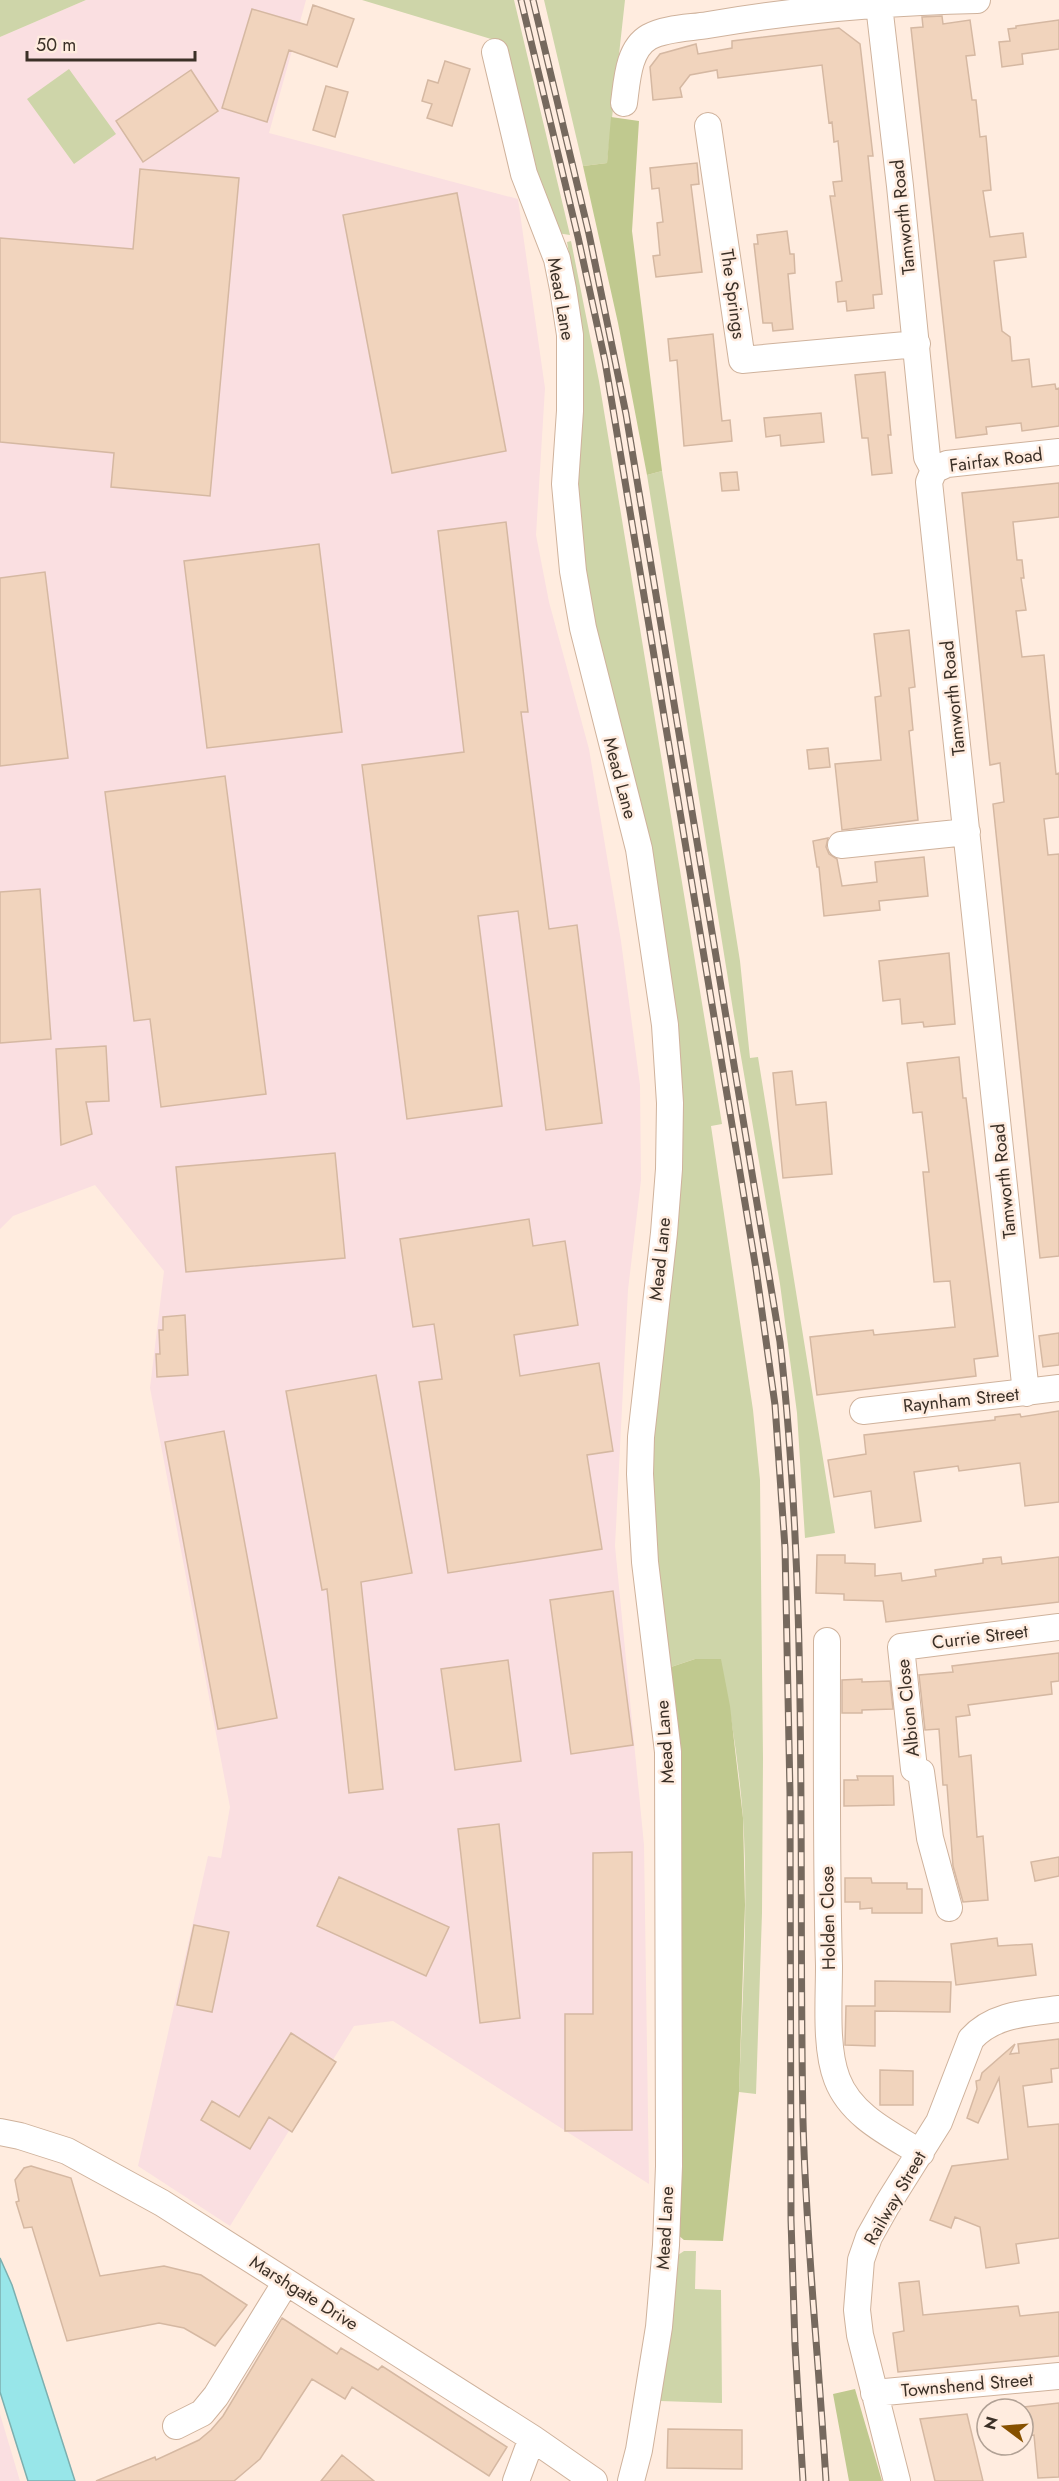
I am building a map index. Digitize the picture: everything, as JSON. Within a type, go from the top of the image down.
[{"type":"street","points":[[624,103],[630,63],[648,37],[666,31],[742,19],[879,5],[977,0]]},
{"type":"street","name":"Tamworth Road","points":[[879,5],[917,344],[927,458],[934,470],[929,482],[1026,1393]]},
{"type":"street","name":"Mead Lane","points":[[495,52],[524,174],[557,259],[563,289],[570,334],[570,411],[565,484],[573,571],[583,628],[639,849],[665,1024],[670,1103],[665,1222],[642,1426],[640,1474],[645,1562],[668,1752],[669,2166],[666,2245],[659,2326],[639,2450],[630,2481]]},
{"type":"street","name":"The Springs","points":[[708,126],[742,360],[917,344]]},
{"type":"street","name":"Fairfax Road","points":[[934,470],[947,464],[1059,452]]},
{"type":"street","points":[[841,845],[967,832]]},
{"type":"street","name":"Raynham Street","points":[[863,1411],[1059,1388]]},
{"type":"street","name":"Currie Street","points":[[901,1647],[1059,1627]]},
{"type":"street","name":"Holden Close","points":[[827,1641],[827,1886],[831,2051],[837,2079],[851,2103],[875,2126],[921,2153]]},
{"type":"street","name":"Albion Close","points":[[901,1647],[914,1769],[921,1772],[930,1838],[949,1908]]},
{"type":"street","name":"Railway Street","points":[[897,2481],[860,2336],[857,2310],[861,2260],[869,2237],[887,2205],[939,2122],[971,2039],[992,2021],[1059,2009]]},
{"type":"street","name":"Marshgate Drive","points":[[0,2132],[67,2151],[162,2203],[532,2438],[594,2481]]},
{"type":"street","points":[[176,2426],[202,2413],[216,2396],[286,2282]]},
{"type":"street","name":"Townshend Street","points":[[874,2393],[1059,2376]]},
{"type":"street","points":[[516,2481],[532,2438]]},
{"type":"shaded area","points":[[86,0],[306,0],[269,133],[518,199],[545,388],[536,535],[549,602],[589,749],[621,941],[640,1085],[641,1180],[628,1290],[615,1546],[644,1845],[649,2184],[393,2021],[354,2026],[230,2226],[138,2166],[208,1856],[221,1858],[230,1807],[150,1388],[164,1271],[95,1185],[13,1216],[0,1229],[0,37]]},
{"type":"shaded area","points":[[0,2414],[20,2481],[0,2481]]},
{"type":"green space","points":[[0,0],[86,0],[0,37]]},
{"type":"green space","points":[[362,0],[514,0],[570,235],[557,233],[534,182],[501,42]]},
{"type":"green space","points":[[544,0],[625,0],[607,163],[583,166]]},
{"type":"green space","points":[[69,69],[116,134],[74,164],[27,99]]},
{"type":"green space","points":[[611,117],[639,121],[632,231],[662,471],[647,475],[618,323],[583,166],[607,163]]},
{"type":"green space","points":[[571,241],[599,381],[722,1124],[711,1126],[753,1410],[760,1480],[762,1913],[756,2094],[739,2092],[745,1852],[739,1778],[724,1679],[720,1659],[695,1659],[668,1668],[653,1551],[651,1438],[680,1123],[575,512],[578,350],[583,336],[567,242]]},
{"type":"green space","points":[[662,471],[740,961],[750,1058],[758,1057],[835,1533],[805,1538],[797,1413],[780,1284],[733,1010],[647,475]]},
{"type":"green space","points":[[695,1659],[721,1659],[730,1706],[743,1818],[745,1905],[739,2092],[723,2241],[684,2240],[678,2235],[668,1668]]},
{"type":"green space","points":[[684,2251],[696,2251],[695,2289],[721,2290],[722,2403],[660,2401],[678,2255]]},
{"type":"green space","points":[[855,2389],[882,2481],[849,2481],[833,2394]]},
{"type":"water","points":[[0,2258],[12,2285],[75,2481],[28,2481],[0,2392]]},
{"type":"building","points":[[313,5],[354,19],[337,67],[289,50],[267,122],[222,108],[252,9],[307,25]]},
{"type":"building","points":[[942,16],[943,24],[970,20],[975,55],[966,56],[972,100],[976,100],[980,137],[986,136],[991,190],[983,191],[990,237],[1023,233],[1026,257],[994,261],[1002,331],[1010,337],[1012,361],[1029,359],[1032,387],[1055,384],[1056,389],[1059,388],[1059,426],[1022,431],[1021,423],[986,427],[987,434],[956,438],[911,28],[923,27],[922,17]]},
{"type":"building","points":[[1059,20],[1059,49],[1022,54],[1023,64],[1002,67],[999,42],[1010,41],[1008,29]]},
{"type":"building","points":[[839,28],[860,44],[873,156],[868,156],[882,294],[873,295],[874,308],[847,311],[846,301],[838,302],[836,282],[842,281],[830,196],[835,196],[833,182],[842,181],[838,141],[834,142],[832,122],[829,123],[822,65],[718,78],[717,70],[690,75],[680,88],[682,97],[653,100],[650,67],[660,54],[696,44],[698,54],[732,48],[732,41]]},
{"type":"building","points":[[445,61],[470,69],[452,126],[427,118],[432,104],[422,101],[428,80],[438,83]]},
{"type":"building","points":[[191,70],[218,111],[143,162],[116,121]]},
{"type":"building","points":[[326,86],[348,92],[335,137],[313,130]]},
{"type":"building","points":[[697,163],[699,184],[691,185],[702,272],[656,277],[653,256],[660,255],[657,223],[663,222],[659,188],[652,189],[650,168]]},
{"type":"building","points":[[140,169],[239,178],[210,496],[111,487],[114,453],[0,442],[0,238],[133,249]]},
{"type":"building","points":[[457,193],[506,451],[392,473],[343,215]]},
{"type":"building","points":[[787,231],[790,254],[794,254],[795,273],[788,274],[793,329],[773,331],[772,323],[763,323],[754,244],[758,244],[757,235]]},
{"type":"building","points":[[713,334],[722,421],[730,420],[732,441],[684,446],[677,360],[670,361],[668,339]]},
{"type":"building","points":[[885,372],[892,473],[872,475],[868,438],[862,438],[855,375]]},
{"type":"building","points":[[821,413],[824,442],[781,446],[780,435],[766,437],[764,418]]},
{"type":"building","points":[[737,472],[739,490],[722,491],[720,473]]},
{"type":"building","points":[[1059,483],[1059,517],[1013,522],[1017,560],[1022,560],[1024,578],[1021,578],[1026,610],[1016,611],[1022,657],[1044,655],[1056,774],[1059,773],[1059,817],[1044,819],[1048,855],[1059,854],[1059,1256],[1040,1258],[993,804],[1004,802],[1000,763],[990,765],[962,493]]},
{"type":"building","points":[[506,522],[528,712],[521,712],[549,929],[577,925],[602,1123],[546,1130],[518,911],[478,916],[502,1106],[407,1119],[362,765],[464,752],[438,531]]},
{"type":"building","points":[[319,544],[342,732],[207,748],[184,561]]},
{"type":"building","points":[[45,572],[68,758],[0,766],[0,578]]},
{"type":"building","points":[[909,630],[915,687],[909,688],[913,730],[909,731],[918,820],[842,830],[835,764],[881,760],[875,697],[881,696],[874,634]]},
{"type":"building","points":[[828,748],[830,767],[809,769],[807,750]]},
{"type":"building","points":[[225,776],[266,1094],[161,1107],[150,1019],[134,1021],[105,792]]},
{"type":"building","points":[[828,838],[826,847],[829,854],[837,859],[842,886],[877,882],[875,862],[924,857],[928,896],[879,901],[880,910],[824,916],[819,867],[817,867],[813,841]]},
{"type":"building","points":[[40,889],[51,1039],[0,1043],[0,892]]},
{"type":"building","points":[[949,953],[955,1024],[924,1027],[923,1022],[902,1024],[900,999],[883,1001],[879,961]]},
{"type":"building","points":[[106,1046],[109,1101],[86,1102],[92,1134],[61,1145],[56,1049]]},
{"type":"building","points":[[959,1057],[998,1356],[974,1359],[976,1376],[817,1395],[810,1337],[873,1330],[874,1335],[955,1327],[950,1281],[934,1282],[923,1172],[929,1172],[922,1112],[913,1113],[907,1063]]},
{"type":"building","points":[[792,1071],[796,1105],[826,1102],[832,1174],[783,1178],[773,1073]]},
{"type":"building","points":[[335,1153],[345,1258],[186,1272],[176,1167]]},
{"type":"building","points":[[529,1219],[533,1246],[565,1241],[578,1325],[514,1335],[520,1376],[599,1363],[613,1451],[587,1455],[602,1549],[448,1573],[419,1382],[442,1379],[434,1324],[413,1327],[400,1239]]},
{"type":"building","points":[[185,1315],[188,1375],[157,1377],[156,1354],[160,1354],[159,1330],[163,1330],[163,1317]]},
{"type":"building","points":[[1059,1333],[1059,1365],[1043,1367],[1039,1336]]},
{"type":"building","points":[[376,1375],[412,1573],[361,1582],[383,1789],[349,1793],[327,1589],[322,1590],[286,1391]]},
{"type":"building","points":[[1059,1411],[1059,1502],[1025,1506],[1020,1463],[959,1471],[958,1466],[914,1472],[921,1521],[875,1528],[871,1491],[834,1497],[828,1460],[866,1454],[864,1435],[995,1420],[995,1417],[1020,1414],[1021,1417]]},
{"type":"building","points":[[224,1431],[277,1718],[218,1729],[165,1442]]},
{"type":"building","points":[[817,1555],[845,1555],[845,1563],[875,1564],[875,1576],[901,1573],[902,1581],[936,1576],[935,1570],[983,1563],[983,1559],[1001,1557],[1002,1564],[1059,1557],[1059,1602],[886,1622],[883,1601],[844,1600],[844,1594],[816,1593]]},
{"type":"building","points":[[613,1591],[633,1745],[571,1754],[550,1600]]},
{"type":"building","points":[[1059,1653],[1059,1681],[1051,1682],[1052,1694],[968,1705],[970,1715],[956,1717],[959,1757],[971,1755],[977,1837],[983,1836],[988,1900],[963,1902],[953,1866],[947,1785],[943,1785],[939,1729],[925,1730],[919,1675],[953,1672],[952,1666]]},
{"type":"building","points":[[508,1660],[521,1761],[455,1770],[441,1669]]},
{"type":"building","points":[[862,1679],[862,1682],[890,1681],[893,1709],[842,1713],[842,1680]]},
{"type":"building","points":[[857,1776],[893,1776],[894,1805],[844,1806],[844,1780],[858,1780]]},
{"type":"building","points":[[499,1824],[520,2018],[480,2023],[458,1829]]},
{"type":"building","points":[[632,1852],[632,2130],[565,2131],[565,2014],[593,2014],[593,1853]]},
{"type":"building","points":[[1059,1857],[1059,1876],[1035,1881],[1031,1862]]},
{"type":"building","points":[[339,1877],[449,1927],[426,1976],[317,1926]]},
{"type":"building","points":[[845,1878],[871,1878],[872,1883],[907,1883],[907,1889],[922,1889],[922,1913],[872,1913],[872,1908],[860,1909],[860,1902],[845,1902]]},
{"type":"building","points":[[194,1925],[229,1932],[212,2012],[177,2005]]},
{"type":"building","points":[[997,1938],[998,1946],[1032,1944],[1036,1975],[956,1985],[951,1944]]},
{"type":"building","points":[[875,1981],[951,1982],[950,2012],[875,2011],[875,2046],[845,2045],[846,2006],[875,2006]]},
{"type":"building","points":[[291,2033],[336,2062],[292,2132],[269,2117],[250,2149],[201,2120],[212,2101],[239,2117]]},
{"type":"building","points":[[1059,2039],[1059,2068],[1051,2069],[1052,2082],[1023,2086],[1028,2127],[1059,2124],[1059,2238],[1016,2244],[1019,2263],[986,2268],[980,2227],[955,2217],[951,2228],[930,2220],[952,2166],[1008,2159],[999,2078],[978,2123],[967,2118],[977,2089],[976,2081],[980,2080],[982,2073],[1015,2044],[1010,2054],[1019,2053],[1018,2044]]},
{"type":"building","points":[[880,2070],[913,2071],[913,2105],[880,2105]]},
{"type":"building","points":[[31,2166],[71,2178],[100,2276],[164,2266],[201,2275],[247,2305],[215,2346],[184,2328],[159,2323],[67,2341],[32,2227],[24,2228],[16,2202],[19,2201],[15,2180],[24,2168]]},
{"type":"building","points":[[919,2281],[923,2315],[1018,2306],[1020,2316],[1059,2312],[1059,2356],[898,2372],[893,2333],[904,2331],[899,2283]]},
{"type":"building","points":[[282,2318],[337,2354],[341,2348],[378,2370],[382,2366],[507,2447],[489,2476],[352,2387],[345,2399],[312,2379],[260,2459],[234,2481],[96,2481],[155,2457],[156,2460],[199,2440],[211,2430],[223,2416]]},
{"type":"building","points":[[1059,2403],[1059,2477],[1038,2478],[1035,2406]]},
{"type":"building","points":[[967,2414],[975,2457],[977,2457],[983,2481],[935,2481],[920,2419]]},
{"type":"building","points":[[668,2429],[742,2430],[742,2469],[667,2468]]},
{"type":"building","points":[[342,2455],[352,2463],[374,2481],[321,2481]]},
{"type":"railway","points":[[521,0],[578,237],[605,361],[756,1269],[775,1405],[785,1548],[790,1793],[791,2220],[803,2481]]},
{"type":"railway","points":[[533,0],[589,234],[626,414],[780,1342],[789,1439],[799,1634],[803,2121],[826,2481]]}]
